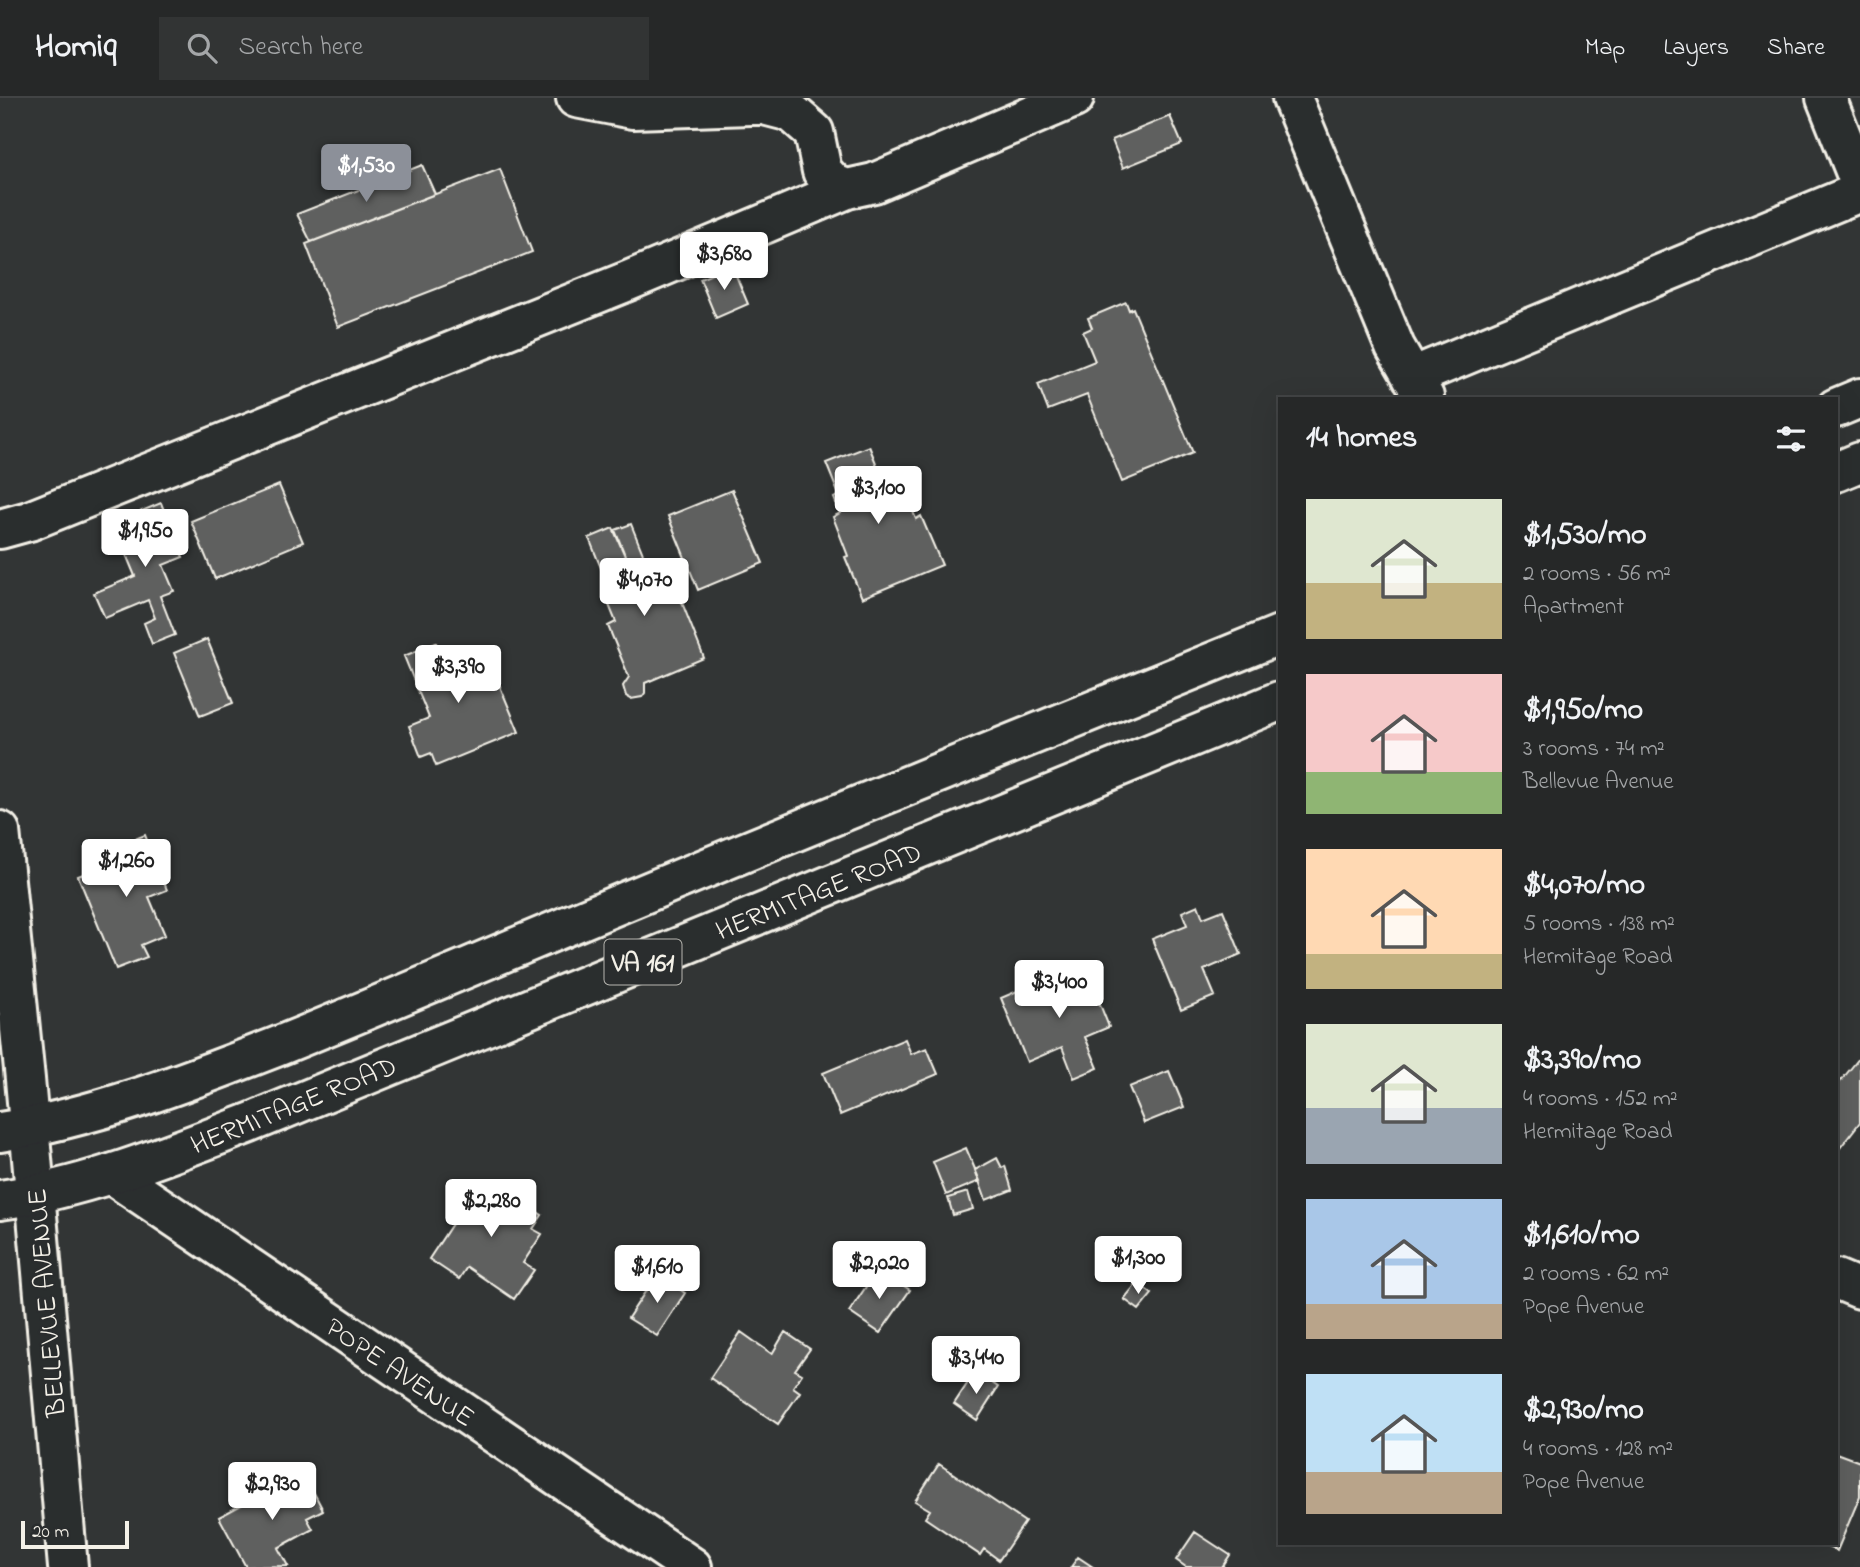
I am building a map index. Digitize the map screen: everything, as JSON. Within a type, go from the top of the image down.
[{"type":"main road","points":[[576,98],[633,109],[766,102],[791,112],[814,132],[822,171],[834,184],[847,189]]},
{"type":"main road","points":[[0,529],[29,521],[577,301],[847,189],[874,183],[1074,98]]},
{"type":"main road","points":[[1292,98],[1395,347],[1419,388],[1860,192]]},
{"type":"main road","points":[[1826,98],[1860,183]]},
{"type":"main road","points":[[1838,407],[1860,398]]},
{"type":"main road","points":[[1838,471],[1860,462]]},
{"type":"main road","name":"VA 161","points":[[14,1130],[59,1122],[209,1073],[1278,635]]},
{"type":"main road","name":"HERMITAGE ROAD","points":[[18,1198],[111,1174],[163,1157],[262,1118],[1278,701]]},
{"type":"main road","name":"BELLEVUE AVENUE","points":[[0,831],[18,1198],[68,1567]]},
{"type":"main road","name":"POPE AVENUE","points":[[111,1174],[692,1567]]},
{"type":"main road","points":[[1838,1280],[1860,1289]]},
{"type":"building","points":[[1170,116],[1182,144],[1123,168],[1112,140]]},
{"type":"building","points":[[422,165],[435,194],[311,242],[297,214]]},
{"type":"building","points":[[500,169],[532,252],[338,327],[306,244]]},
{"type":"building","points":[[732,266],[748,304],[716,318],[700,279]]},
{"type":"building","points":[[1126,302],[1129,310],[1133,308],[1193,453],[1122,482],[1087,395],[1048,410],[1038,384],[1095,361],[1083,332],[1092,328],[1088,318]]},
{"type":"building","points":[[869,446],[882,478],[891,474],[898,491],[904,489],[916,519],[921,516],[942,565],[862,598],[845,557],[848,556],[833,517],[840,513],[834,498],[839,495],[826,463]]},
{"type":"building","points":[[279,485],[303,542],[215,579],[191,521]]},
{"type":"building","points":[[732,490],[763,563],[698,590],[668,516]]},
{"type":"building","points":[[161,503],[183,557],[163,565],[174,591],[160,596],[175,635],[152,644],[144,623],[155,618],[148,600],[105,618],[94,593],[135,576],[113,523]]},
{"type":"building","points":[[631,524],[647,564],[631,570],[615,530]]},
{"type":"building","points":[[613,528],[631,570],[651,562],[663,590],[675,585],[704,658],[645,683],[642,697],[631,699],[626,696],[623,686],[629,677],[608,626],[616,622],[605,595],[611,593],[589,538]]},
{"type":"building","points":[[207,639],[233,703],[200,716],[174,653]]},
{"type":"building","points":[[436,643],[446,666],[485,650],[519,732],[436,766],[431,753],[421,757],[409,726],[429,718],[404,656]]},
{"type":"building","points":[[145,835],[167,890],[149,897],[165,935],[141,945],[147,957],[116,969],[78,876],[103,866],[98,854]]},
{"type":"building","points":[[1198,905],[1203,918],[1223,910],[1241,954],[1204,970],[1215,996],[1181,1010],[1152,939],[1187,925],[1182,912]]},
{"type":"building","points":[[1084,964],[1109,1027],[1085,1037],[1098,1068],[1074,1078],[1062,1047],[1027,1062],[1001,998],[1027,987],[1031,996],[1059,985],[1056,976]]},
{"type":"building","points":[[905,1039],[911,1054],[927,1048],[938,1074],[840,1115],[823,1073]]},
{"type":"building","points":[[1860,1057],[1860,1122],[1838,1150],[1838,1084]]},
{"type":"building","points":[[1169,1071],[1184,1107],[1144,1123],[1129,1087]]},
{"type":"building","points":[[966,1148],[980,1181],[946,1195],[933,1162]]},
{"type":"building","points":[[997,1158],[1002,1168],[1005,1166],[1012,1190],[986,1200],[975,1170]]},
{"type":"building","points":[[481,1180],[493,1188],[496,1184],[542,1215],[533,1229],[542,1234],[523,1263],[534,1270],[514,1299],[467,1267],[459,1279],[429,1259]]},
{"type":"building","points":[[968,1192],[973,1209],[953,1215],[948,1198]]},
{"type":"building","points":[[878,1269],[910,1290],[880,1333],[849,1312]]},
{"type":"building","points":[[657,1274],[685,1293],[657,1336],[628,1318]]},
{"type":"building","points":[[1137,1283],[1152,1294],[1139,1310],[1124,1299]]},
{"type":"building","points":[[741,1332],[772,1354],[785,1332],[810,1349],[795,1370],[802,1374],[793,1387],[800,1392],[778,1424],[710,1378]]},
{"type":"building","points":[[975,1372],[998,1387],[977,1420],[954,1404]]},
{"type":"building","points":[[1838,1454],[1860,1462],[1860,1496],[1837,1551],[1822,1545],[1838,1545]]},
{"type":"building","points":[[939,1464],[1025,1522],[999,1560],[984,1549],[980,1555],[925,1518],[930,1510],[915,1501]]},
{"type":"building","points":[[303,1472],[323,1510],[307,1518],[313,1529],[278,1548],[288,1566],[246,1567],[219,1517]]},
{"type":"building","points":[[1195,1532],[1230,1555],[1222,1567],[1186,1567],[1176,1560]]},
{"type":"building","points":[[1078,1557],[1093,1567],[1071,1567]]}]
